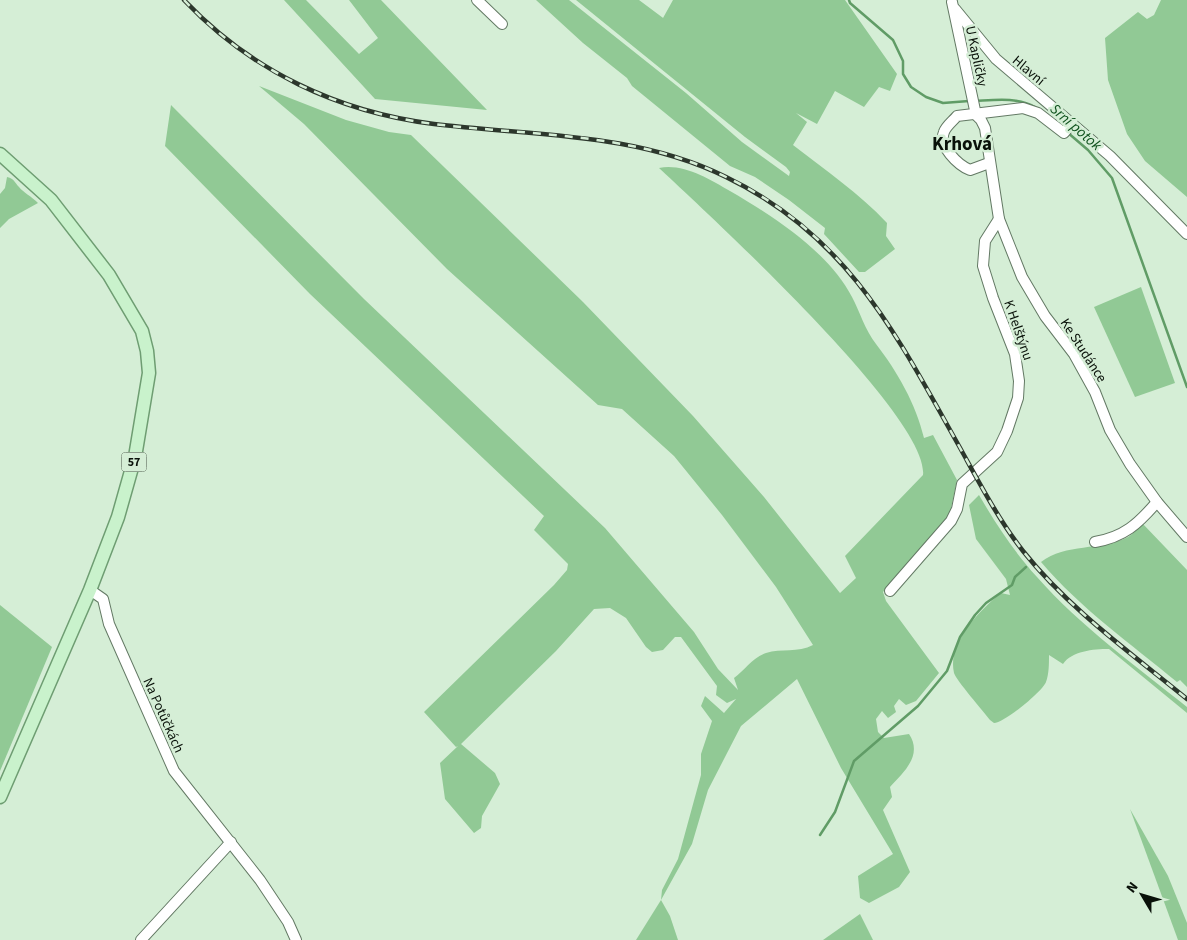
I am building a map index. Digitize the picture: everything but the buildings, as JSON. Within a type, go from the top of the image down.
[{"type":"main road","name":"57","points":[[0,154],[51,200],[109,274],[142,331],[147,351],[148,384],[132,472],[118,517],[90,590],[0,797]]},
{"type":"street","points":[[477,0],[502,24]]},
{"type":"street","name":"U Kapličky","points":[[951,1],[975,111],[984,128],[989,163]]},
{"type":"street","name":"Hlavní","points":[[951,1],[976,37],[996,59],[1068,128],[1110,156],[1187,234]]},
{"type":"street","points":[[989,163],[970,170],[965,168],[945,146],[942,138],[944,131],[957,116],[975,111],[1023,108],[1038,113],[1068,128]]},
{"type":"street","name":"Ke Studánce","points":[[989,163],[999,219],[1029,289],[1045,316],[1074,354],[1095,392],[1110,430],[1157,502],[1187,537]]},
{"type":"street","name":"K Helštýnu","points":[[890,591],[951,521],[957,509],[962,484],[997,452],[1018,398],[1019,381],[1015,354],[993,298],[983,266],[985,241],[999,219]]},
{"type":"street","points":[[1095,542],[1110,540],[1130,531],[1157,502]]},
{"type":"street","name":"Na Potůčkách","points":[[90,590],[102,599],[109,624],[174,771],[231,842],[264,887],[288,922],[296,940]]},
{"type":"street","points":[[141,940],[231,842]]},
{"type":"green space","points":[[284,0],[306,0],[359,54],[378,38],[349,0],[381,0],[487,110],[375,99]]},
{"type":"green space","points":[[536,0],[569,0],[686,93],[742,142],[789,176],[790,172],[786,167],[745,137],[576,0],[639,0],[663,18],[673,0],[845,0],[897,74],[890,91],[879,87],[864,107],[835,91],[817,124],[796,113],[807,122],[793,145],[853,192],[887,223],[886,236],[895,249],[865,272],[859,272],[824,234],[825,228],[755,177],[730,166],[632,86],[627,78],[583,43]]},
{"type":"green space","points":[[1161,0],[1187,0],[1187,197],[1145,161],[1127,134],[1108,80],[1105,38],[1138,12],[1147,19],[1154,15]]},
{"type":"green space","points":[[259,86],[346,120],[389,132],[411,135],[583,302],[693,416],[764,497],[840,593],[856,578],[845,556],[923,475],[916,447],[891,409],[855,364],[812,317],[659,168],[677,168],[696,173],[747,201],[798,236],[842,280],[872,339],[905,388],[921,425],[924,438],[933,435],[957,480],[950,513],[939,530],[883,592],[886,601],[939,673],[916,701],[906,705],[899,699],[894,706],[896,712],[888,718],[882,711],[876,719],[878,732],[884,738],[909,734],[914,749],[910,763],[890,787],[892,797],[883,810],[910,872],[899,887],[869,903],[860,898],[858,876],[893,854],[841,768],[797,679],[741,726],[708,790],[692,844],[661,900],[662,890],[678,859],[701,775],[701,754],[712,721],[701,706],[705,696],[724,713],[736,699],[727,703],[716,695],[717,686],[681,637],[675,637],[663,650],[652,652],[646,647],[626,618],[610,608],[594,609],[556,651],[461,744],[495,773],[500,784],[482,816],[481,828],[474,833],[445,799],[440,763],[458,746],[456,747],[424,712],[554,585],[567,570],[568,564],[534,530],[544,516],[310,294],[165,146],[171,105],[364,299],[605,528],[694,632],[718,669],[738,690],[734,678],[761,655],[801,649],[813,645],[776,587],[722,515],[674,456],[622,409],[598,405],[447,269],[304,124]]},
{"type":"green space","points":[[7,177],[13,180],[38,203],[9,219],[0,228],[0,194],[5,188]]},
{"type":"green space","points":[[1141,287],[1175,383],[1135,397],[1094,307]]},
{"type":"green space","points":[[979,495],[1013,548],[1054,595],[1109,645],[1187,707],[1187,713],[1109,649],[1103,649],[1077,654],[1063,664],[1049,655],[1047,679],[1038,693],[999,722],[994,723],[990,720],[956,677],[953,662],[955,650],[960,639],[975,618],[1001,593],[1010,595],[1006,579],[976,539],[969,505]]},
{"type":"green space","points":[[1142,523],[1187,570],[1187,687],[1180,680],[1177,682],[1089,610],[1041,562],[1061,552],[1106,544],[1128,537]]},
{"type":"green space","points":[[0,605],[52,647],[0,771]]},
{"type":"green space","points":[[1130,809],[1168,876],[1187,923],[1187,940],[1178,940]]},
{"type":"green space","points":[[661,900],[670,916],[678,940],[636,940]]},
{"type":"green space","points":[[860,914],[873,940],[823,940]]},
{"type":"waterway","name":"Srní potok","points":[[849,0],[850,3],[893,40],[903,61],[903,74],[911,87],[926,97],[943,103],[969,101]]},
{"type":"waterway","name":"Srní potok","points":[[975,101],[1013,100],[1035,107]]},
{"type":"waterway","name":"Srní potok","points":[[1067,132],[1088,150],[1112,178],[1187,387]]},
{"type":"waterway","points":[[820,835],[835,812],[854,761],[918,706],[947,671],[960,637],[975,615],[986,603],[1012,585],[1015,577],[1026,567]]},
{"type":"railway","points":[[184,0],[238,48],[267,67],[298,84],[364,110],[434,124],[583,138],[656,151],[691,162],[726,177],[768,201],[805,228],[837,259],[865,292],[890,327],[989,500],[1023,551],[1080,611],[1187,699]]},
{"type":"district","name":"Krhová","points":[[962,143]]}]
